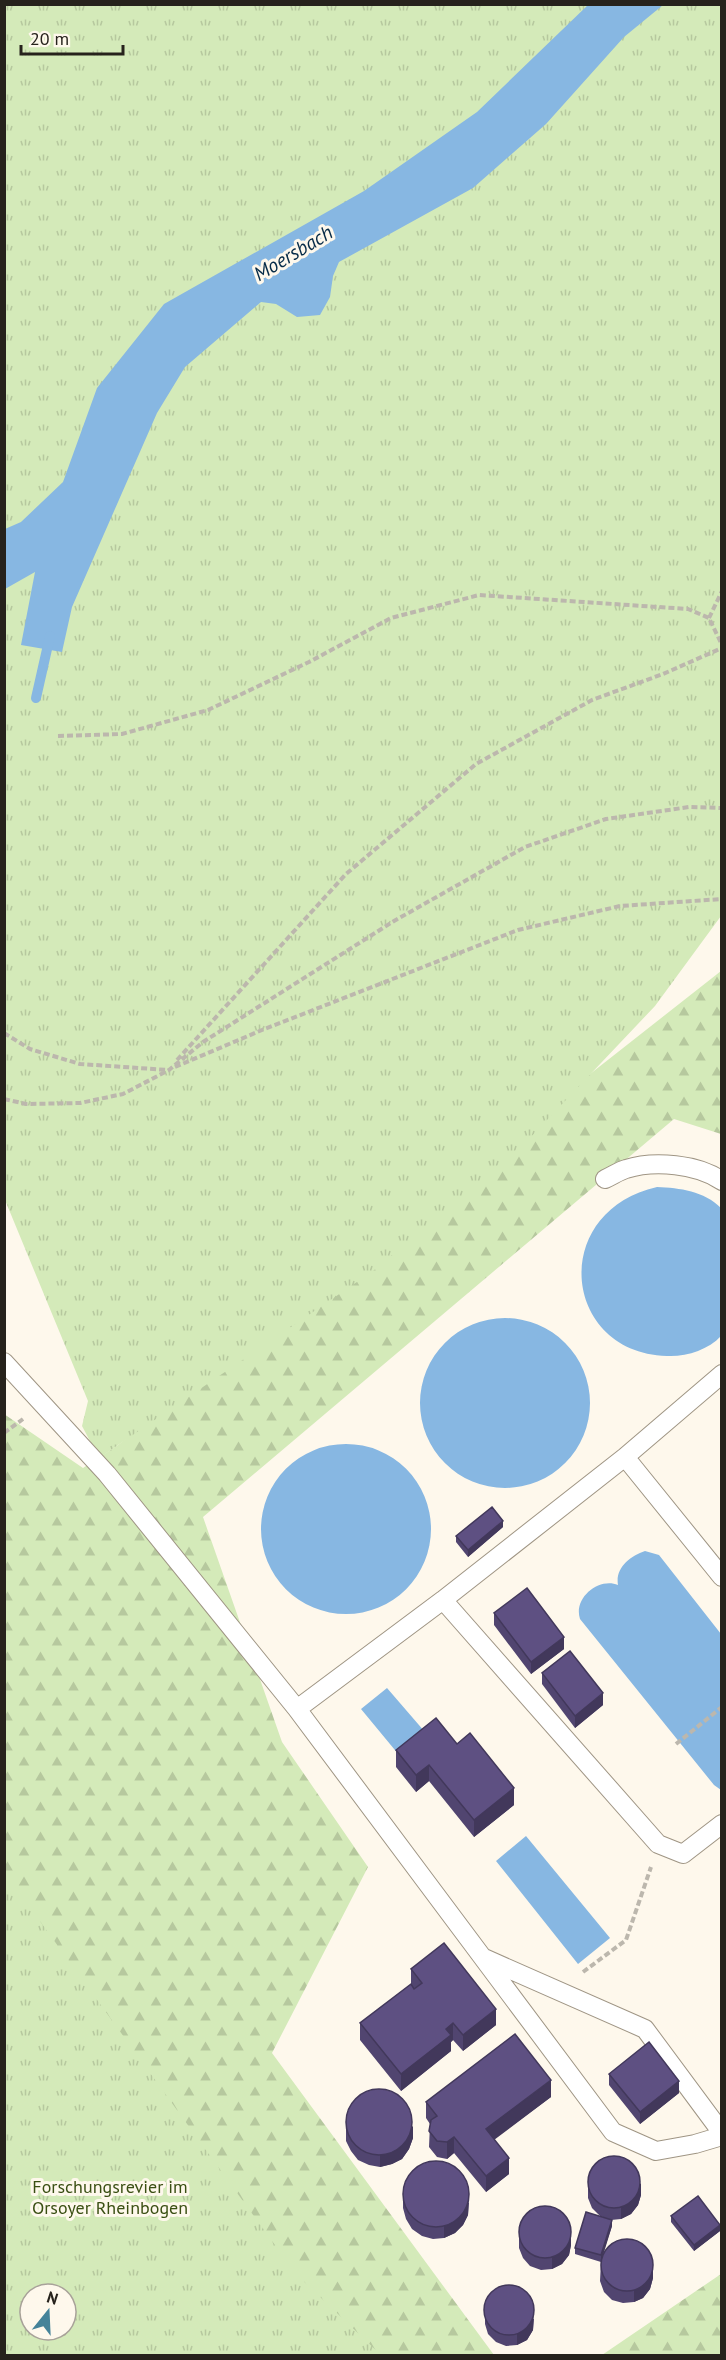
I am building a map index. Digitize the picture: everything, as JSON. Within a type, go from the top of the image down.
[{"type":"lane","points":[[605,1179],[626,1168],[660,1165],[685,1166],[713,1175],[722,1181]]},
{"type":"lane","points":[[4,1362],[107,1474],[297,1709],[614,2132],[656,2151],[695,2144],[722,2134],[645,2029],[483,1957]]},
{"type":"lane","points":[[297,1709],[443,1600],[625,1457],[722,1374]]},
{"type":"lane","points":[[625,1457],[722,1577]]},
{"type":"lane","points":[[443,1600],[658,1844],[683,1854],[722,1824]]},
{"type":"path","points":[[709,618],[722,591]]},
{"type":"path","points":[[58,736],[122,734],[208,710],[309,662],[391,618],[479,595],[688,609],[709,618],[722,647],[663,674],[592,699],[476,764],[346,874],[168,1070]]},
{"type":"path","points":[[4,1033],[30,1049],[80,1064],[168,1070],[203,1042],[394,921],[525,847],[606,819],[689,807],[722,808]]},
{"type":"path","points":[[4,1100],[26,1104],[80,1102],[123,1094],[168,1070],[262,1030],[518,930],[620,906],[722,899]]},
{"type":"path","points":[[676,1744],[722,1707]]},
{"type":"path","points":[[558,1990],[626,1940],[658,1844]]},
{"type":"green space","points":[[4,5],[721,5],[721,916],[655,1006],[529,1139],[373,1271],[99,1458],[82,1426],[88,1401],[5,1200]]},
{"type":"green space","points":[[721,971],[721,1134],[674,1119],[203,1517],[282,1742],[368,1867],[272,2053],[494,2355],[352,2355],[5,1889],[4,1414],[83,1468],[118,1445]]},
{"type":"green space","name":"Forschungsrevier im Orsoyer Rheinbogen","points":[[5,1873],[296,2274],[381,2355],[5,2355]]},
{"type":"green space","points":[[721,2274],[721,2355],[602,2355]]},
{"type":"water","name":"Moersbach","points":[[589,4],[663,5],[624,37],[546,124],[473,188],[339,262],[333,276],[330,297],[320,315],[297,317],[276,304],[261,302],[185,367],[157,413],[72,607],[62,652],[21,645],[35,572],[5,589],[5,529],[21,522],[63,482],[97,388],[164,304],[364,191],[477,112]]},
{"type":"water","points":[[657,1187],[699,1194],[721,1208],[721,1336],[703,1349],[682,1355],[667,1356],[632,1349],[606,1332],[589,1308],[582,1280],[585,1251],[598,1224],[622,1201]]},
{"type":"water","points":[[505,1318],[537,1325],[565,1343],[583,1371],[590,1403],[583,1435],[565,1463],[537,1481],[505,1488],[473,1481],[445,1463],[427,1435],[420,1403],[427,1371],[445,1343],[473,1325]]},
{"type":"water","points":[[346,1444],[378,1451],[406,1469],[424,1497],[431,1529],[424,1561],[406,1589],[378,1607],[346,1614],[314,1607],[286,1589],[268,1561],[261,1529],[268,1497],[286,1469],[314,1451]]},
{"type":"water","points":[[645,1551],[659,1555],[721,1634],[721,1790],[714,1785],[580,1619],[580,1604],[589,1591],[603,1584],[618,1585],[621,1568],[634,1556]]},
{"type":"water","points":[[387,1688],[431,1739],[404,1761],[361,1709]]},
{"type":"water","points":[[526,1836],[610,1938],[578,1964],[496,1861]]},
{"type":"building","points":[[492,1507],[503,1521],[468,1550],[456,1536]]},
{"type":"building","points":[[527,1588],[564,1637],[531,1662],[494,1613]]},
{"type":"building","points":[[570,1651],[603,1693],[575,1716],[542,1673]]},
{"type":"building","points":[[436,1718],[457,1744],[470,1733],[514,1788],[474,1820],[429,1765],[416,1775],[396,1750]]},
{"type":"building","points":[[444,1943],[496,2009],[463,2035],[453,2023],[446,2029],[451,2035],[401,2074],[360,2023],[411,1984],[414,1989],[422,1983],[411,1969]]},
{"type":"building","points":[[515,2034],[551,2080],[486,2129],[509,2158],[486,2176],[454,2137],[447,2142],[437,2141],[429,2131],[431,2120],[437,2116],[426,2102]]},
{"type":"building","points":[[649,2042],[679,2081],[640,2112],[609,2074]]},
{"type":"building","points":[[372,2089],[386,2089],[398,2094],[407,2103],[412,2122],[410,2135],[403,2146],[386,2155],[372,2155],[360,2150],[351,2141],[346,2129],[346,2115],[351,2103],[360,2094]]},
{"type":"building","points":[[609,2156],[619,2156],[633,2163],[640,2182],[633,2201],[619,2208],[609,2208],[599,2204],[592,2197],[588,2187],[588,2177],[592,2167],[599,2160]]},
{"type":"building","points":[[436,2161],[449,2164],[459,2171],[466,2181],[469,2194],[466,2207],[459,2217],[449,2224],[436,2227],[423,2224],[413,2217],[406,2207],[403,2194],[406,2181],[413,2171],[423,2164]]},
{"type":"building","points":[[698,2196],[720,2225],[694,2245],[671,2216]]},
{"type":"building","points":[[540,2206],[550,2206],[564,2213],[571,2232],[564,2251],[550,2258],[540,2258],[530,2254],[523,2247],[519,2237],[519,2227],[523,2217],[530,2210]]},
{"type":"building","points":[[586,2212],[612,2220],[601,2255],[575,2248]]},
{"type":"building","points":[[622,2239],[632,2239],[646,2246],[653,2265],[646,2284],[632,2291],[622,2291],[612,2287],[605,2280],[601,2270],[601,2260],[605,2250],[612,2243]]},
{"type":"building","points":[[509,2285],[518,2287],[529,2296],[534,2310],[532,2319],[523,2330],[509,2335],[500,2333],[489,2324],[484,2310],[486,2301],[495,2290]]},
{"type":"waterway","points":[[36,698],[50,636]]}]
